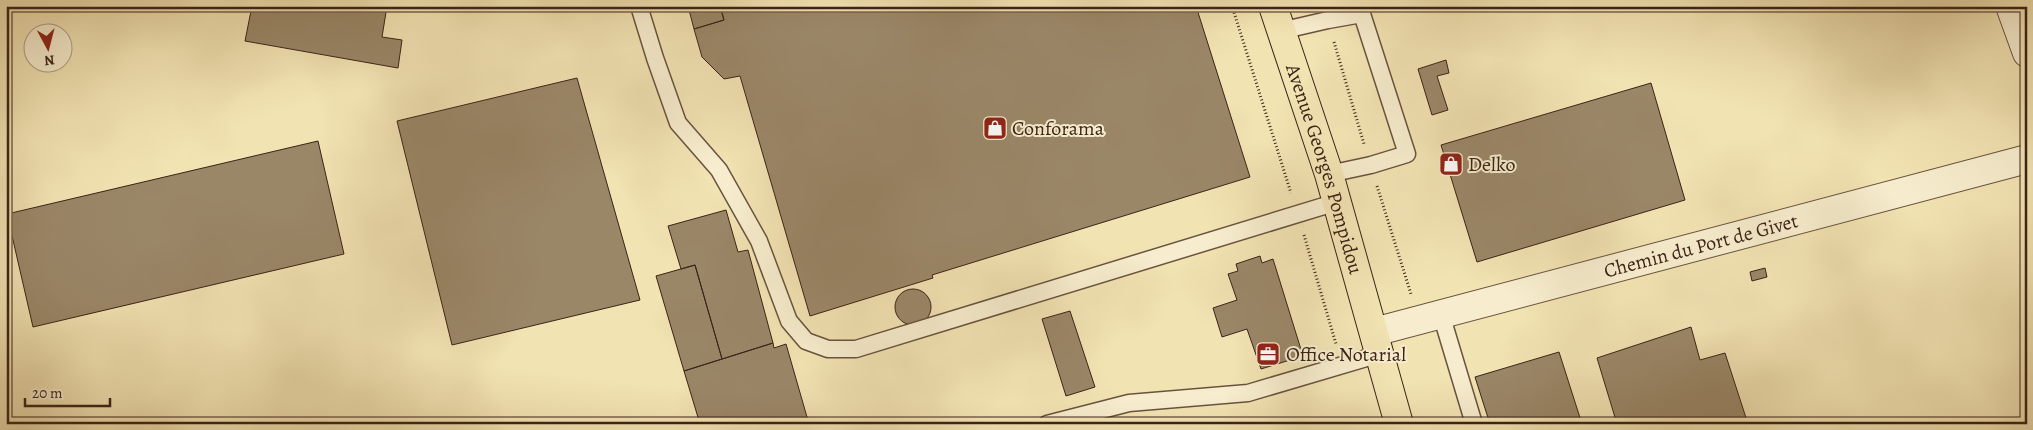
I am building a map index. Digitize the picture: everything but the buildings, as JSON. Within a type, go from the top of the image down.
[{"type":"main road","name":"Avenue Georges Pompidou","points":[[1276,19],[1329,174],[1399,424]]},
{"type":"street","points":[[2010,6],[2027,53]]},
{"type":"street","name":"Chemin du Port de Givet","points":[[1377,343],[1441,314],[2027,159]]},
{"type":"lane","points":[[640,6],[655,58],[678,123],[719,170],[759,241],[789,321],[806,341],[828,349],[856,349],[1337,202]]},
{"type":"lane","points":[[1276,19],[1328,20],[1362,14],[1407,154],[1371,165],[1329,174]]},
{"type":"lane","points":[[1441,314],[1474,424]]},
{"type":"lane","points":[[1048,424],[1129,403],[1248,393],[1342,364],[1377,343]]},
{"type":"path","points":[[1232,6],[1342,364]]},
{"type":"place","name":"Conforama","points":[[995,128]]},
{"type":"place","name":"Delko","points":[[1451,164]]},
{"type":"place","name":"Office Notarial","points":[[1268,354]]}]
